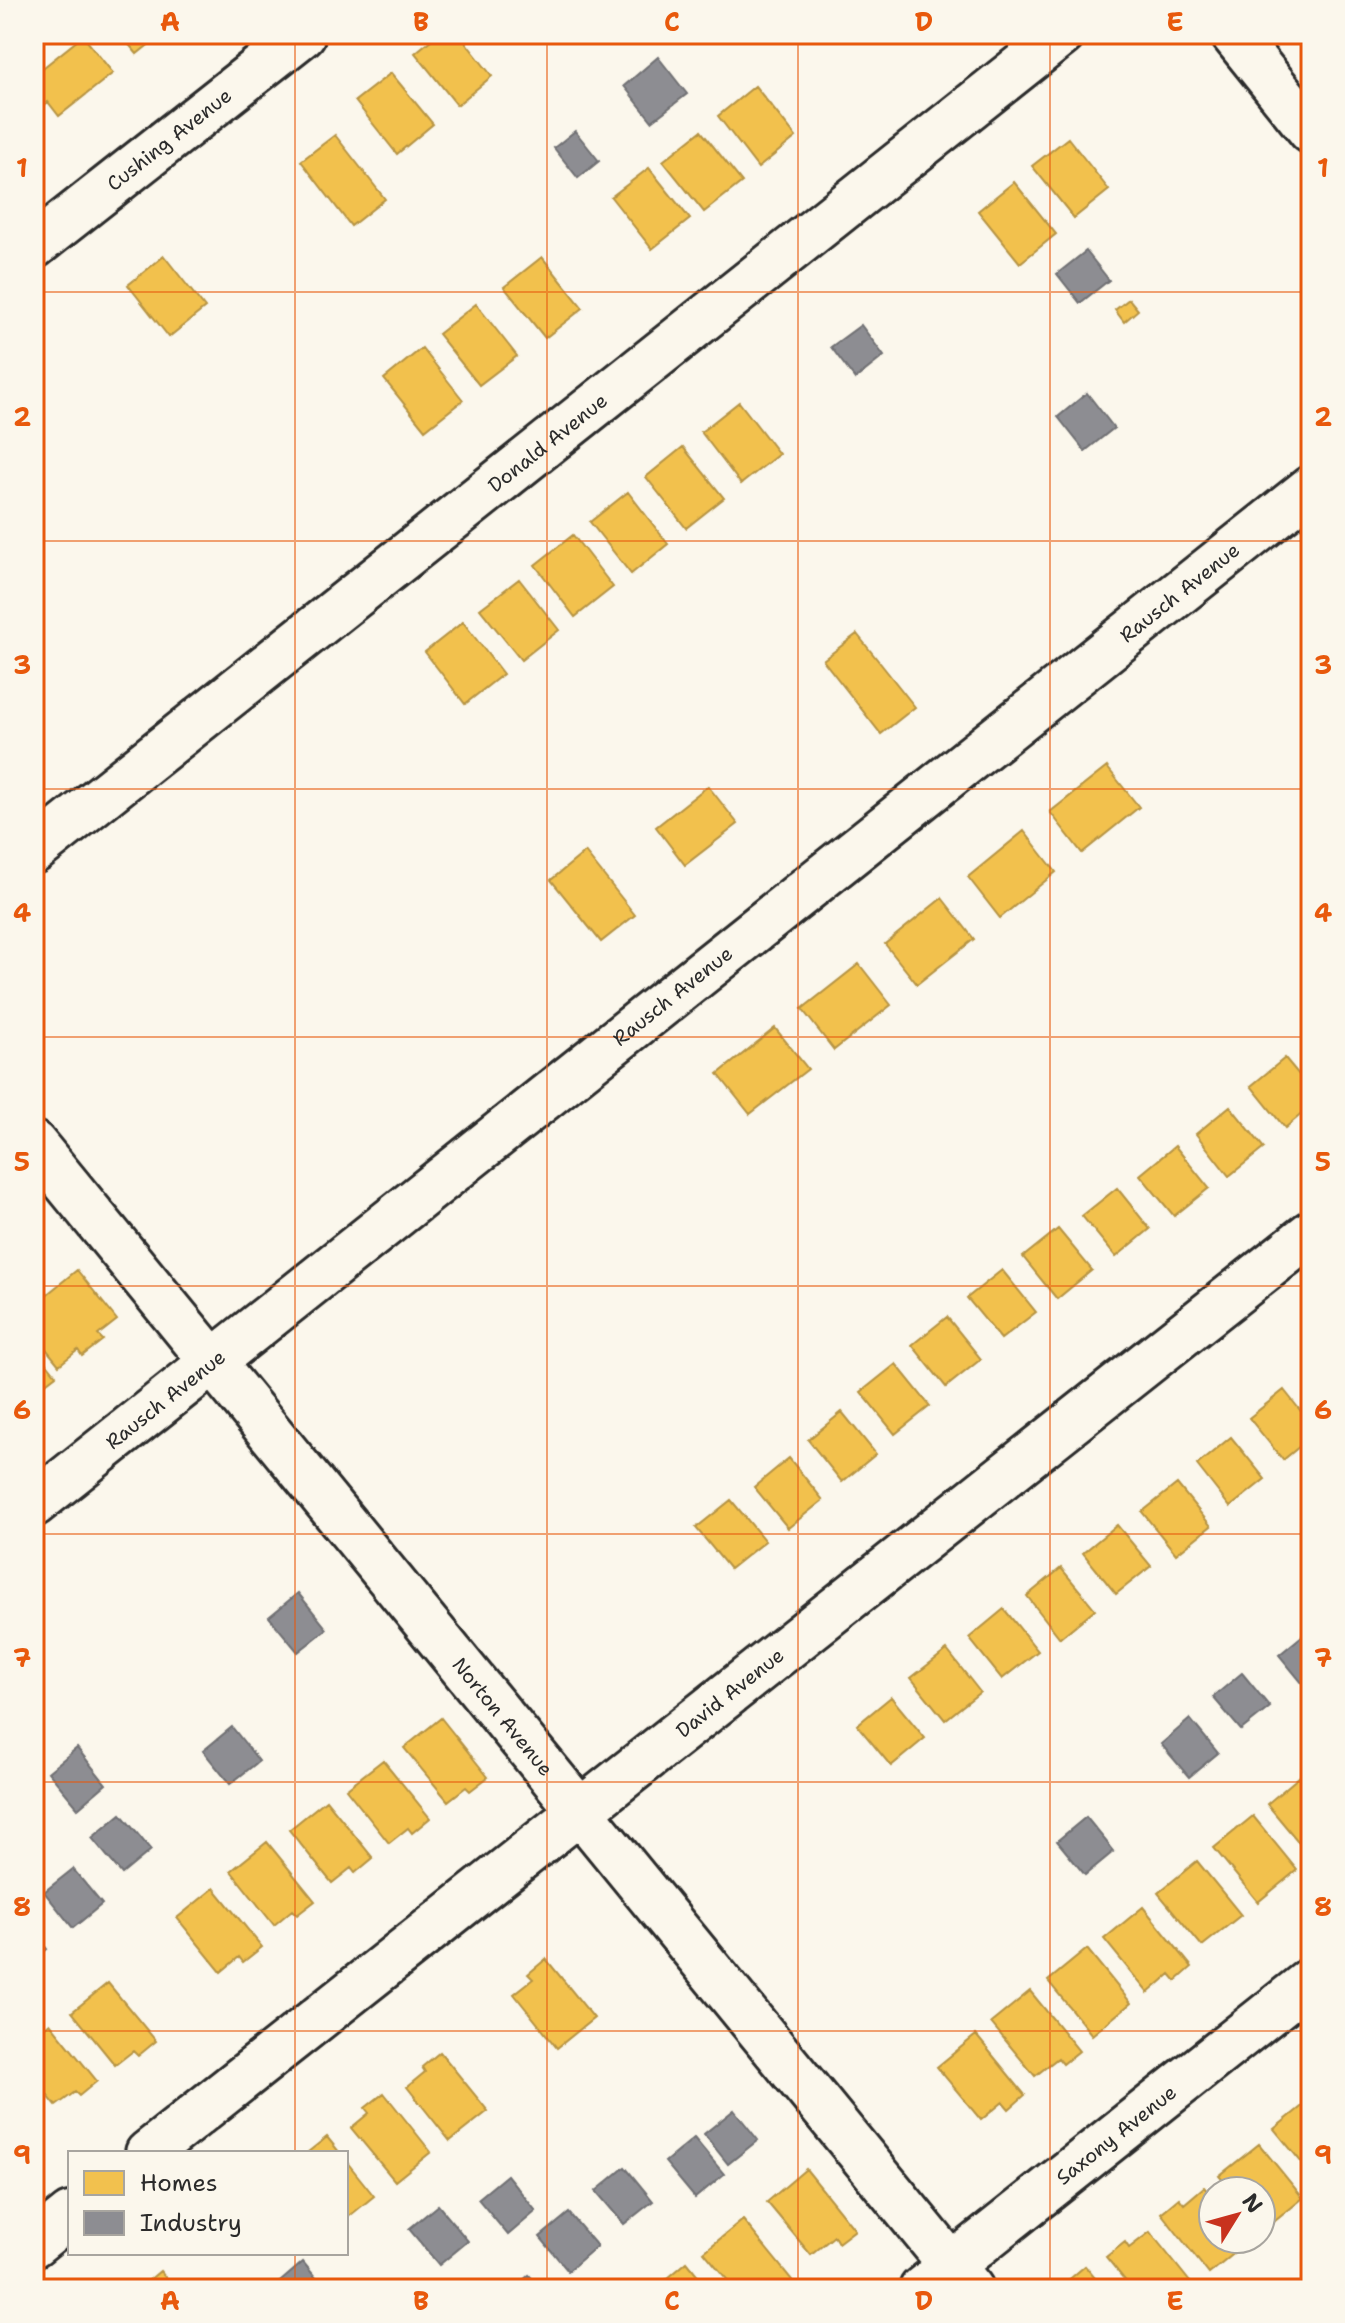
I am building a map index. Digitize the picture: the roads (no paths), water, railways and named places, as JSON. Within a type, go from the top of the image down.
[{"type":"street","name":"Cushing Avenue","points":[[34,246],[303,34]]},
{"type":"street","name":"Donald Avenue","points":[[34,851],[1062,34]]},
{"type":"street","points":[[1233,34],[1311,131]]},
{"type":"street","name":"Rausch Avenue","points":[[34,1504],[1311,488]]},
{"type":"street","name":"Norton Avenue","points":[[34,1144],[580,1809],[948,2281]]},
{"type":"street","name":"David Avenue","points":[[151,2151],[1311,1233]]},
{"type":"street","name":"Saxony Avenue","points":[[948,2281],[1311,1980]]},
{"type":"street","points":[[34,2244],[68,2217]]}]
